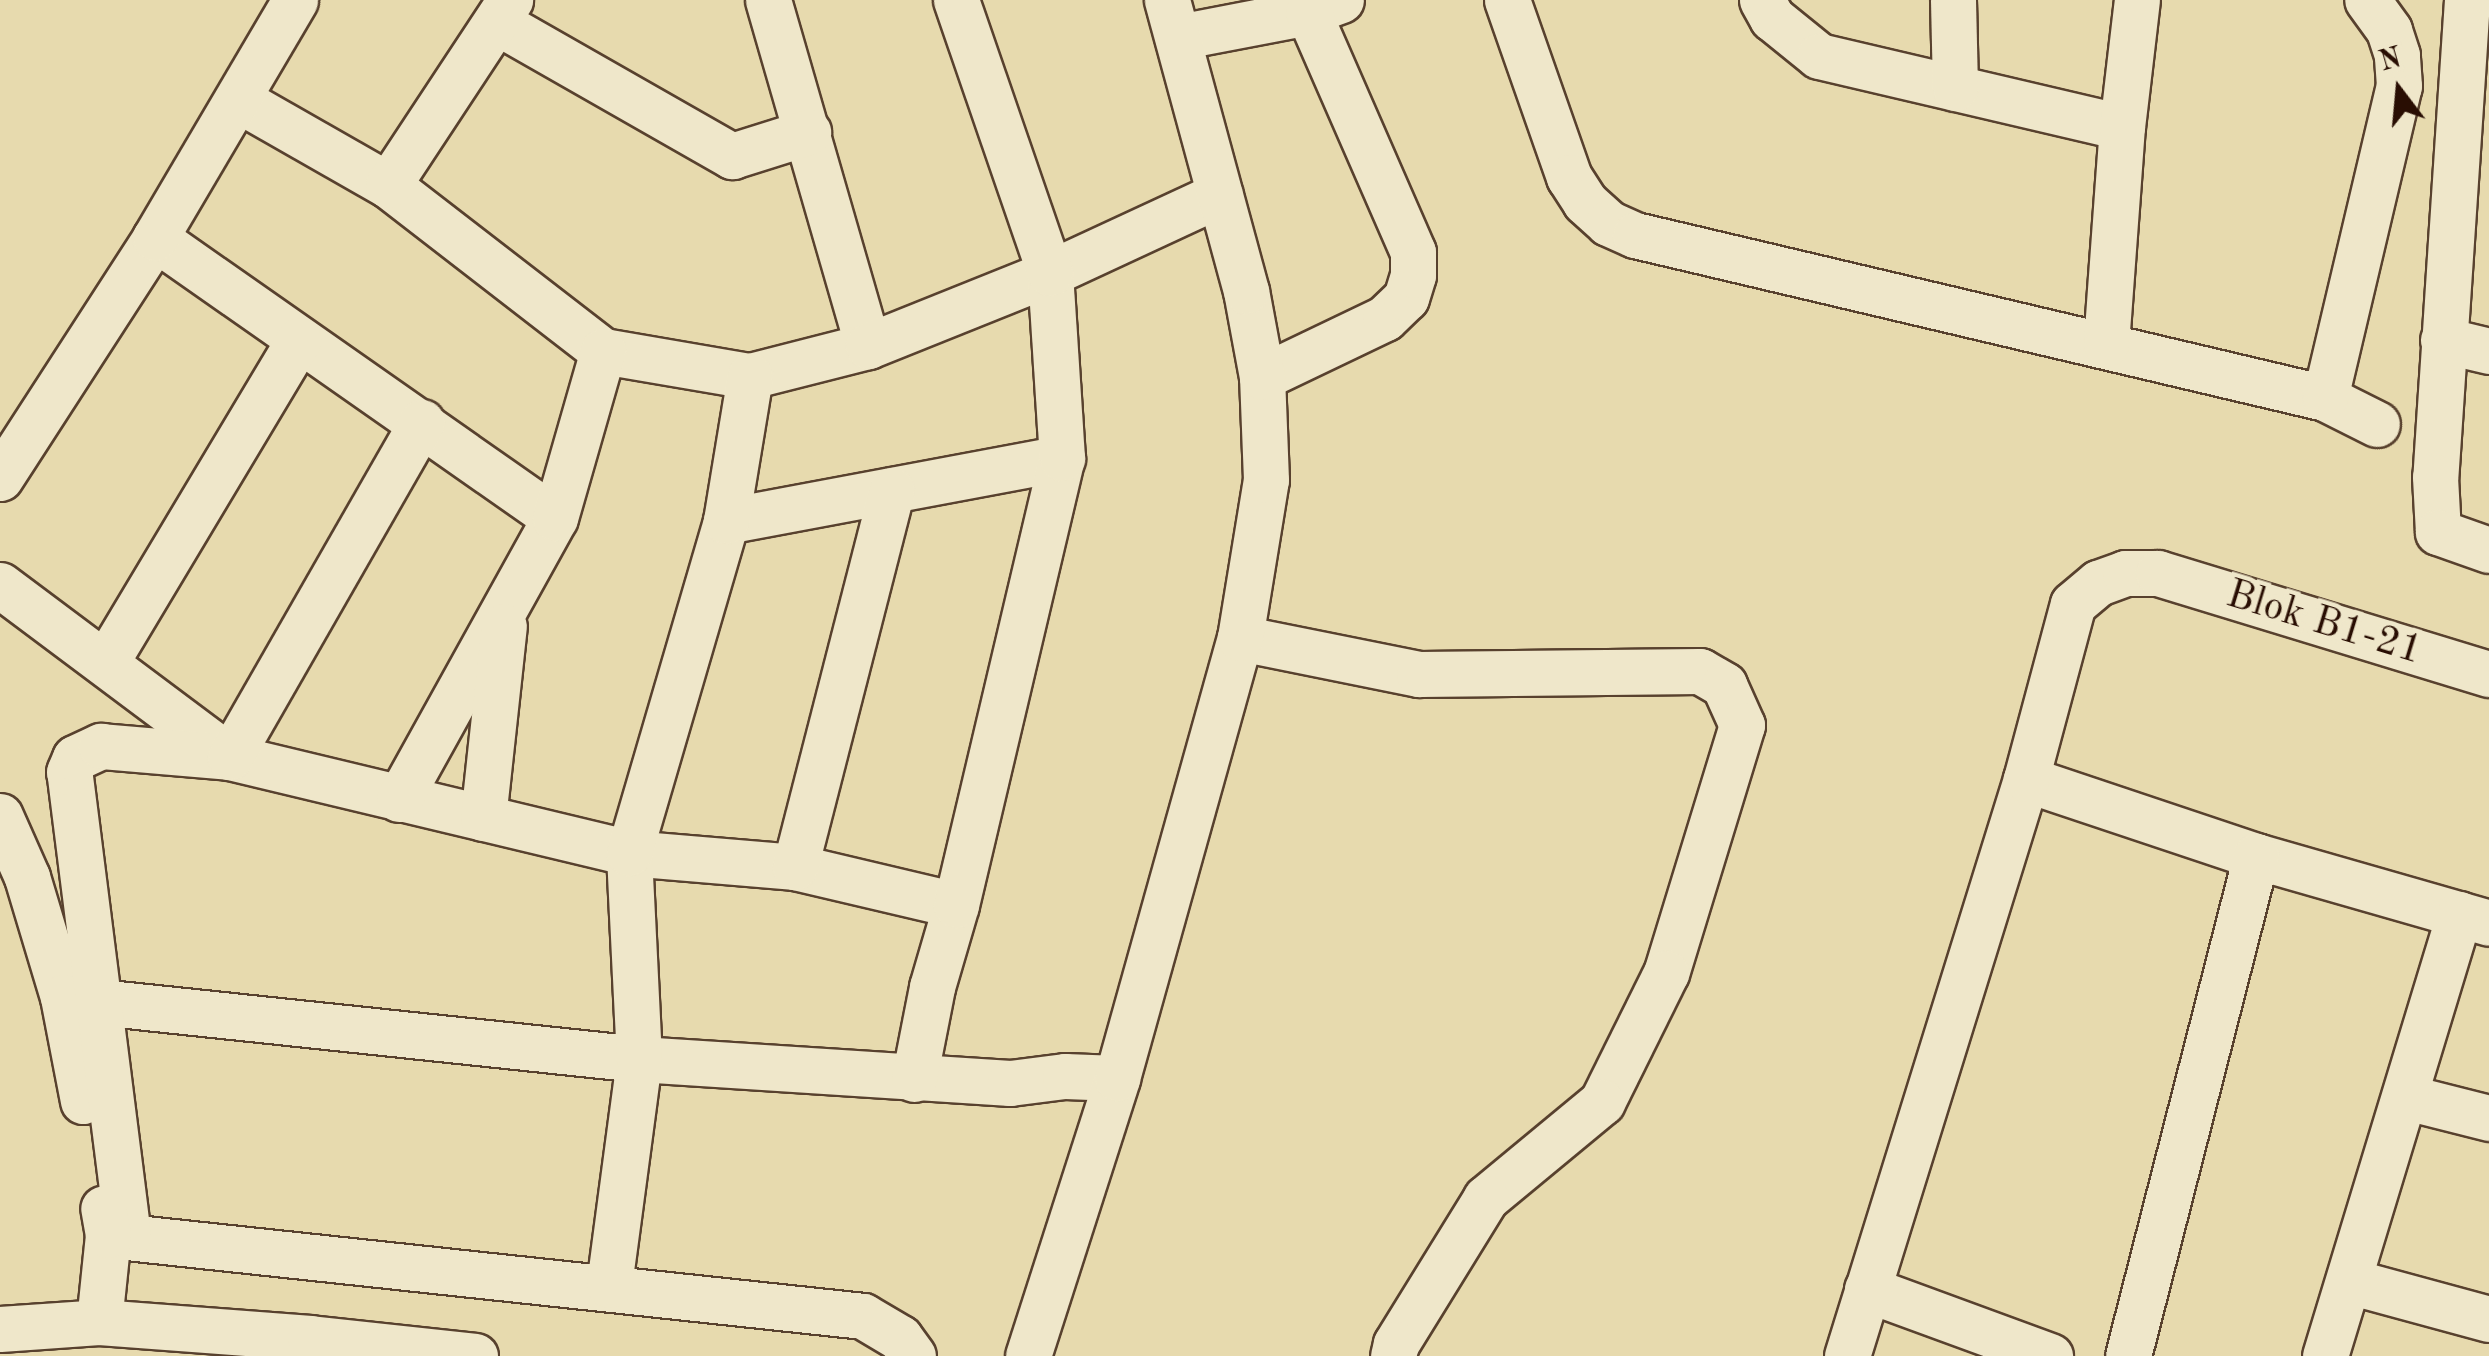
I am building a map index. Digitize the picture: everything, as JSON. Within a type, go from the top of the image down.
[{"type":"street","points":[[0,478],[240,100],[294,0]]},
{"type":"street","points":[[768,0],[868,346]]},
{"type":"street","points":[[914,1078],[932,987],[956,905],[1062,458],[1050,273],[956,0]]},
{"type":"street","points":[[1507,0],[1569,177],[1585,202],[1608,223],[1635,235],[2325,398],[2377,424]]},
{"type":"street","points":[[1762,0],[1772,18],[1819,56],[2122,127]]},
{"type":"street","points":[[1954,0],[1955,88]]},
{"type":"street","points":[[2106,344],[2122,127],[2137,0]]},
{"type":"street","points":[[2325,398],[2399,86],[2397,55],[2389,30],[2367,0]]},
{"type":"street","points":[[2468,0],[2474,141],[2443,340],[2435,477],[2438,532],[2489,550]]},
{"type":"street","points":[[1028,1356],[1118,1078],[1240,638],[1266,480],[1262,377],[1246,291],[1173,19],[1324,6],[1413,252],[1413,276],[1406,298],[1385,318],[1262,377]]},
{"type":"street","points":[[388,185],[503,11],[732,156],[808,132]]},
{"type":"street","points":[[240,100],[388,185],[603,352],[750,376],[868,346],[1050,273],[1220,194]]},
{"type":"street","points":[[154,238],[555,518]]},
{"type":"street","points":[[106,662],[299,340]]},
{"type":"street","points":[[2443,340],[2489,351]]},
{"type":"street","points":[[399,799],[555,518],[603,352]]},
{"type":"street","points":[[608,1285],[639,1058],[629,853],[726,521],[750,376]]},
{"type":"street","points":[[230,757],[422,422]]},
{"type":"street","points":[[726,521],[1062,458]]},
{"type":"street","points":[[795,867],[892,490]]},
{"type":"street","name":"Blok B1-21","points":[[2026,779],[2072,604],[2098,584],[2125,574],[2158,574],[2489,674]]},
{"type":"street","points":[[0,585],[230,757]]},
{"type":"street","points":[[483,818],[506,606]]},
{"type":"street","points":[[1240,638],[1419,674],[1700,671],[1724,685],[1742,725],[1666,972],[1602,1102],[1486,1198],[1393,1356]]},
{"type":"street","points":[[99,1322],[118,1236],[98,1002],[69,772],[75,758],[101,746],[230,757],[629,853],[795,867],[956,905]]},
{"type":"street","points":[[1846,1356],[2026,779],[2256,856],[2474,918],[2406,1097],[2325,1356]]},
{"type":"street","points":[[0,816],[27,877],[63,997],[118,1236]]},
{"type":"street","points":[[2128,1356],[2256,856]]},
{"type":"street","points":[[98,1002],[639,1058],[1024,1083],[1065,1076],[1118,1078]]},
{"type":"street","points":[[2406,1097],[2489,1118]]},
{"type":"street","points":[[118,1236],[608,1285],[863,1316],[900,1338],[914,1356]]},
{"type":"street","points":[[2348,1281],[2489,1319]]},
{"type":"street","points":[[1867,1290],[2050,1356]]},
{"type":"street","points":[[0,1328],[99,1322],[310,1338],[475,1356]]}]
